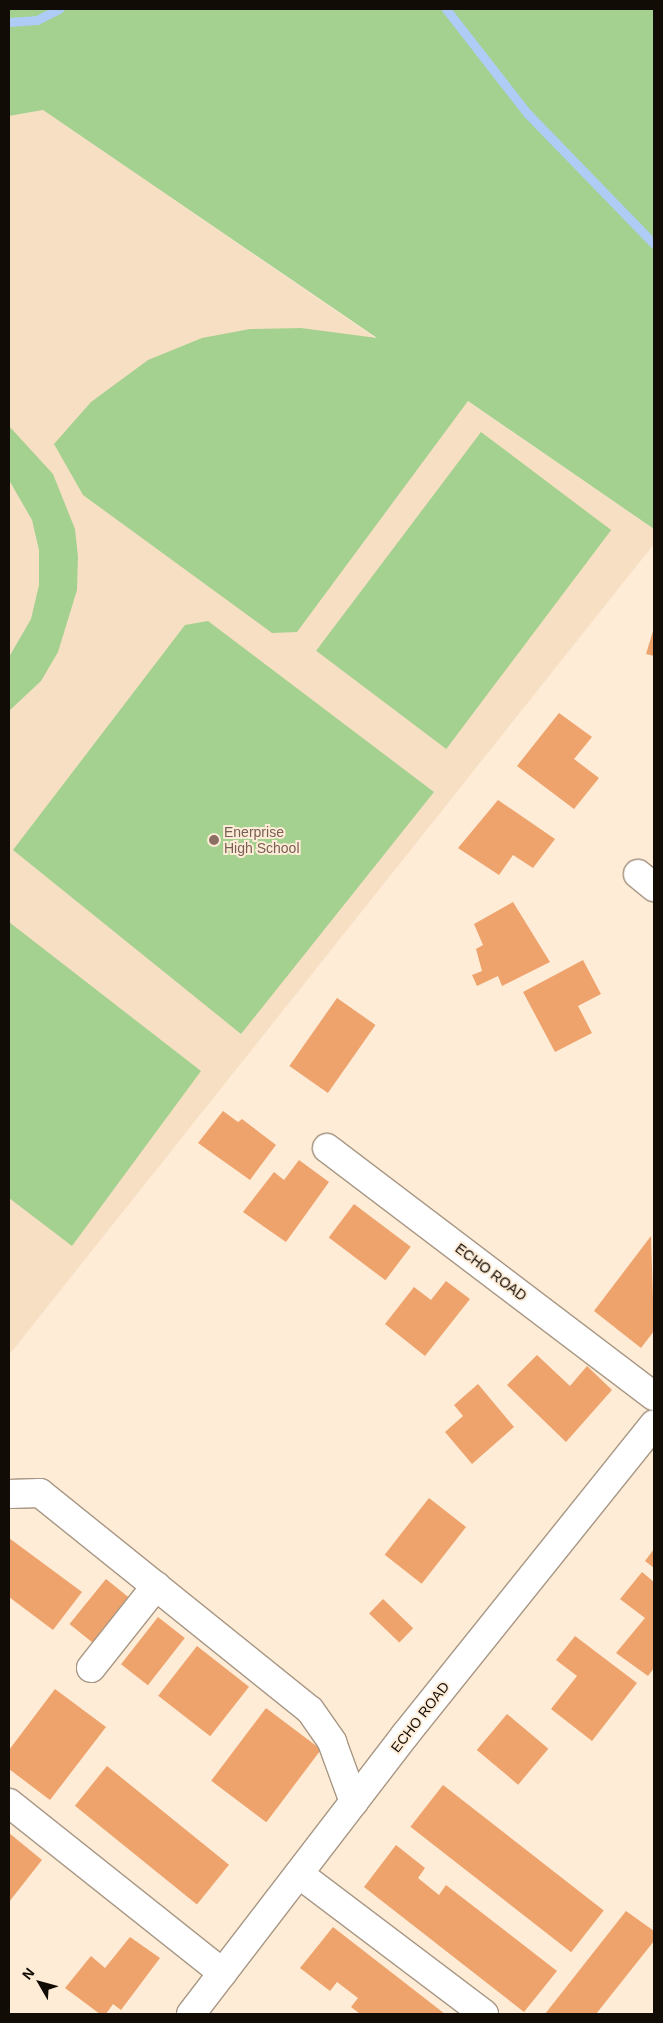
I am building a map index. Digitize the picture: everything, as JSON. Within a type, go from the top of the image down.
[{"type":"street","name":"ECHO ROAD","points":[[327,1148],[654,1396]]},
{"type":"street","name":"ECHO ROAD","points":[[191,2014],[354,1802],[654,1424]]},
{"type":"street","points":[[9,1494],[40,1493],[310,1710],[332,1742],[354,1802]]},
{"type":"street","points":[[91,1668],[156,1586]]},
{"type":"street","points":[[9,1802],[223,1973]]},
{"type":"street","points":[[299,1874],[484,2014]]},
{"type":"shaded area","name":"Enerprise High School","points":[[43,110],[654,529],[654,544],[9,1355],[9,116]]},
{"type":"green space","points":[[9,9],[654,9],[654,529],[468,401],[297,632],[272,633],[83,495],[54,444],[91,402],[148,360],[202,338],[250,329],[301,328],[377,338],[43,110],[9,116]]},
{"type":"green space","points":[[9,426],[53,474],[75,529],[78,557],[77,590],[58,652],[41,681],[9,711],[9,657],[31,619],[39,585],[39,550],[32,520],[9,480]]},
{"type":"green space","points":[[481,432],[611,530],[446,749],[316,651]]},
{"type":"green space","points":[[208,621],[434,792],[241,1034],[13,850],[185,625]]},
{"type":"green space","points":[[9,922],[201,1071],[72,1246],[9,1198]]},
{"type":"building","points":[[654,628],[654,656],[646,654]]},
{"type":"building","points":[[559,713],[592,737],[574,759],[599,778],[574,809],[517,766]]},
{"type":"building","points":[[498,800],[555,839],[533,868],[513,855],[499,875],[458,848]]},
{"type":"building","points":[[513,902],[550,962],[502,986],[498,976],[477,986],[472,975],[482,971],[476,949],[483,945],[474,924]]},
{"type":"building","points":[[583,960],[601,994],[578,1006],[592,1033],[555,1052],[523,992]]},
{"type":"building","points":[[337,998],[376,1025],[328,1093],[289,1066]]},
{"type":"building","points":[[223,1111],[238,1122],[242,1119],[276,1145],[250,1180],[198,1143]]},
{"type":"building","points":[[299,1160],[329,1182],[286,1242],[243,1212],[274,1172],[284,1180]]},
{"type":"building","points":[[354,1204],[411,1247],[385,1280],[329,1238]]},
{"type":"building","points":[[651,1236],[654,1331],[641,1348],[594,1311]]},
{"type":"building","points":[[446,1281],[470,1299],[425,1356],[385,1324],[414,1287],[431,1300]]},
{"type":"building","points":[[537,1355],[570,1386],[587,1366],[612,1390],[566,1442],[507,1385]]},
{"type":"building","points":[[478,1384],[514,1427],[472,1464],[445,1432],[463,1416],[454,1405]]},
{"type":"building","points":[[429,1498],[466,1527],[422,1584],[385,1555]]},
{"type":"building","points":[[9,1538],[82,1592],[53,1630],[9,1597]]},
{"type":"building","points":[[654,1549],[654,1568],[645,1561]]},
{"type":"building","points":[[642,1572],[654,1582],[654,1668],[648,1676],[616,1653],[645,1618],[620,1599]]},
{"type":"building","points":[[106,1579],[132,1600],[95,1645],[69,1624]]},
{"type":"building","points":[[383,1599],[413,1628],[399,1643],[369,1613]]},
{"type":"building","points":[[158,1617],[185,1638],[148,1685],[121,1664]]},
{"type":"building","points":[[575,1636],[637,1683],[592,1741],[551,1709],[577,1676],[556,1660]]},
{"type":"building","points":[[197,1646],[249,1687],[210,1736],[158,1696]]},
{"type":"building","points":[[55,1689],[106,1727],[50,1800],[9,1769],[9,1750]]},
{"type":"building","points":[[266,1708],[321,1750],[266,1822],[211,1781]]},
{"type":"building","points":[[507,1714],[548,1749],[518,1785],[477,1750]]},
{"type":"building","points":[[107,1766],[229,1865],[197,1904],[75,1806]]},
{"type":"building","points":[[443,1785],[604,1911],[571,1952],[410,1827]]},
{"type":"building","points":[[9,1833],[42,1860],[9,1902]]},
{"type":"building","points":[[396,1845],[425,1868],[418,1878],[439,1895],[446,1885],[557,1971],[524,2012],[364,1887]]},
{"type":"building","points":[[626,1911],[654,1931],[654,1941],[596,2014],[545,2014]]},
{"type":"building","points":[[333,1927],[445,2014],[360,2014],[351,2007],[358,1998],[337,1982],[330,1991],[300,1968]]},
{"type":"building","points":[[130,1937],[160,1958],[121,2010],[113,2004],[106,2014],[100,2014],[65,1988],[91,1956],[105,1968]]},
{"type":"waterway","points":[[9,22],[37,20],[59,9]]},
{"type":"waterway","points":[[446,9],[527,113],[654,244]]},
{"type":"place","name":"Enerprise High School","points":[[214,840]]}]
